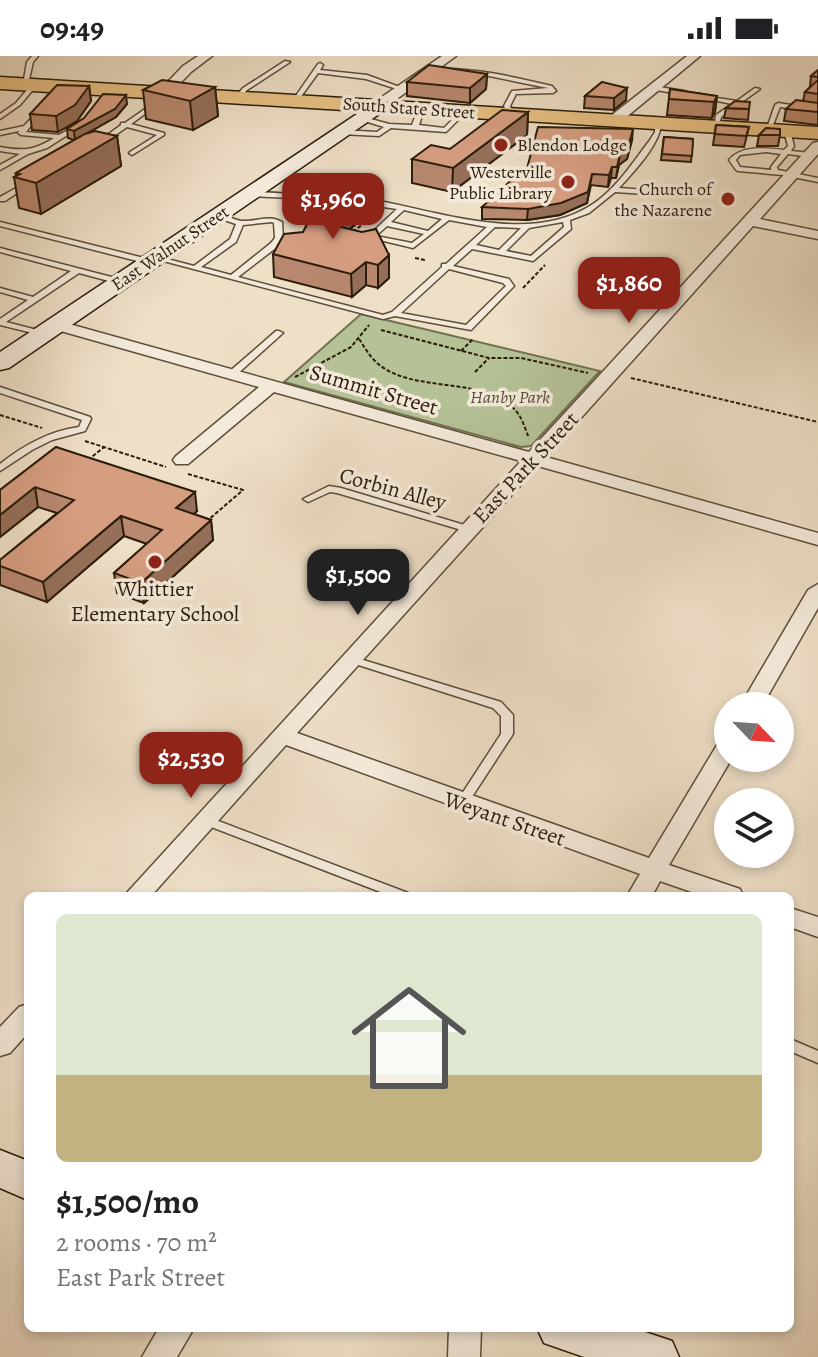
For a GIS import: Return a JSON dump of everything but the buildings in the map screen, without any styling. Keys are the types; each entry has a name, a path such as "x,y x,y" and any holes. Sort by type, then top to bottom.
{"main road":[{"name":"South State Street","path":"0,83 30,84 60,90 295,101 418,118 463,112 496,118 716,127 781,138 818,133"},
{"name":"East Walnut Street","path":"0,363 369,112"},
{"path":"0,1168 24,1179"},
{"path":"573,1332 656,1357"}],"street":[{"path":"164,93 187,69 206,56"},
{"path":"369,112 438,69 450,56"},
{"path":"613,121 694,56"},
{"name":"East Park Street","path":"140,892 468,529 531,453 750,221 787,174 814,150"},
{"path":"750,221 818,235"},
{"name":"Summit Street","path":"49,330 281,384 531,453 818,539"},
{"path":"182,460 281,384"},
{"path":"759,692 818,590"},
{"name":"Weyant Street","path":"281,735 462,803 720,892"},
{"path":"641,892 714,769"},
{"path":"794,918 818,927"},
{"path":"0,1045 24,1019"},
{"path":"158,1357 175,1332"},
{"path":"464,1357 465,1332"}],"lane":[{"path":"0,117 18,104 30,84 30,62 35,56"},
{"path":"238,97 245,89 287,62"},
{"path":"295,101 318,68 367,77 402,89"},
{"path":"438,69 513,79 550,87 553,91 514,92 508,86 451,75 438,69"},
{"path":"653,88 680,93 676,98 690,98"},
{"path":"716,127 718,116 757,89"},
{"path":"496,118 514,92"},
{"path":"95,145 153,106 164,93"},
{"path":"727,108 702,100 738,103"},
{"path":"49,102 21,133 60,137"},
{"path":"787,174 774,167 781,138 778,105 818,111"},
{"path":"369,112 389,126"},
{"path":"341,132 379,134 389,126 418,118"},
{"path":"249,194 364,201 492,226 527,226 566,220 588,210 614,190 653,141 658,132 658,123"},
{"path":"0,168 25,154 39,151 81,124"},
{"path":"123,124 162,134 132,153"},
{"path":"0,133 27,127"},
{"path":"814,150 781,138 738,153 732,160 738,169 818,180"},
{"path":"0,149 25,154"},
{"path":"2,199 42,176"},
{"path":"614,190 689,195"},
{"path":"402,208 371,237 413,246 448,218"},
{"path":"470,222 481,211"},
{"path":"218,215 240,223 277,220 279,238 233,277"},
{"path":"470,246 533,259 568,227 566,220"},
{"path":"196,268 233,240 240,223"},
{"path":"386,223 429,233"},
{"path":"0,224 233,277 374,315 395,314 468,328 510,286 506,281 445,266"},
{"path":"395,314 492,226"},
{"path":"500,253 527,226"},
{"path":"0,250 120,282"},
{"path":"0,323 77,271"},
{"path":"0,290 36,300"},
{"path":"0,323 49,330"},
{"path":"232,374 279,333"},
{"path":"0,390 87,419 82,429 64,431 48,438 0,468"},
{"name":"Corbin Alley","path":"308,499 329,489 468,529"},
{"path":"350,659 497,705 507,715 507,734 462,803"},
{"path":"205,820 394,892"},
{"path":"794,1047 818,1057"}],"path":[{"path":"516,295 549,262"},
{"path":"281,384 359,339 369,325"},
{"path":"359,339 368,356 394,374 416,381 467,387 503,400 526,423 531,453"},
{"path":"461,351 472,340"},
{"path":"475,372 489,358"},
{"path":"0,415 44,429"},
{"path":"82,441 243,490 203,524"},
{"path":"84,463 104,447"}],"green space":[{"name":"Hanby Park","path":"361,314 600,371 531,446 521,447 284,382"}],"place":[{"name":"Blendon Lodge","path":"501,145"},
{"name":"Westerville Public Library","path":"568,182"},
{"name":"Church of the Nazarene","path":"728,199"},
{"name":"Whittier Elementary School","path":"155,562"}]}
